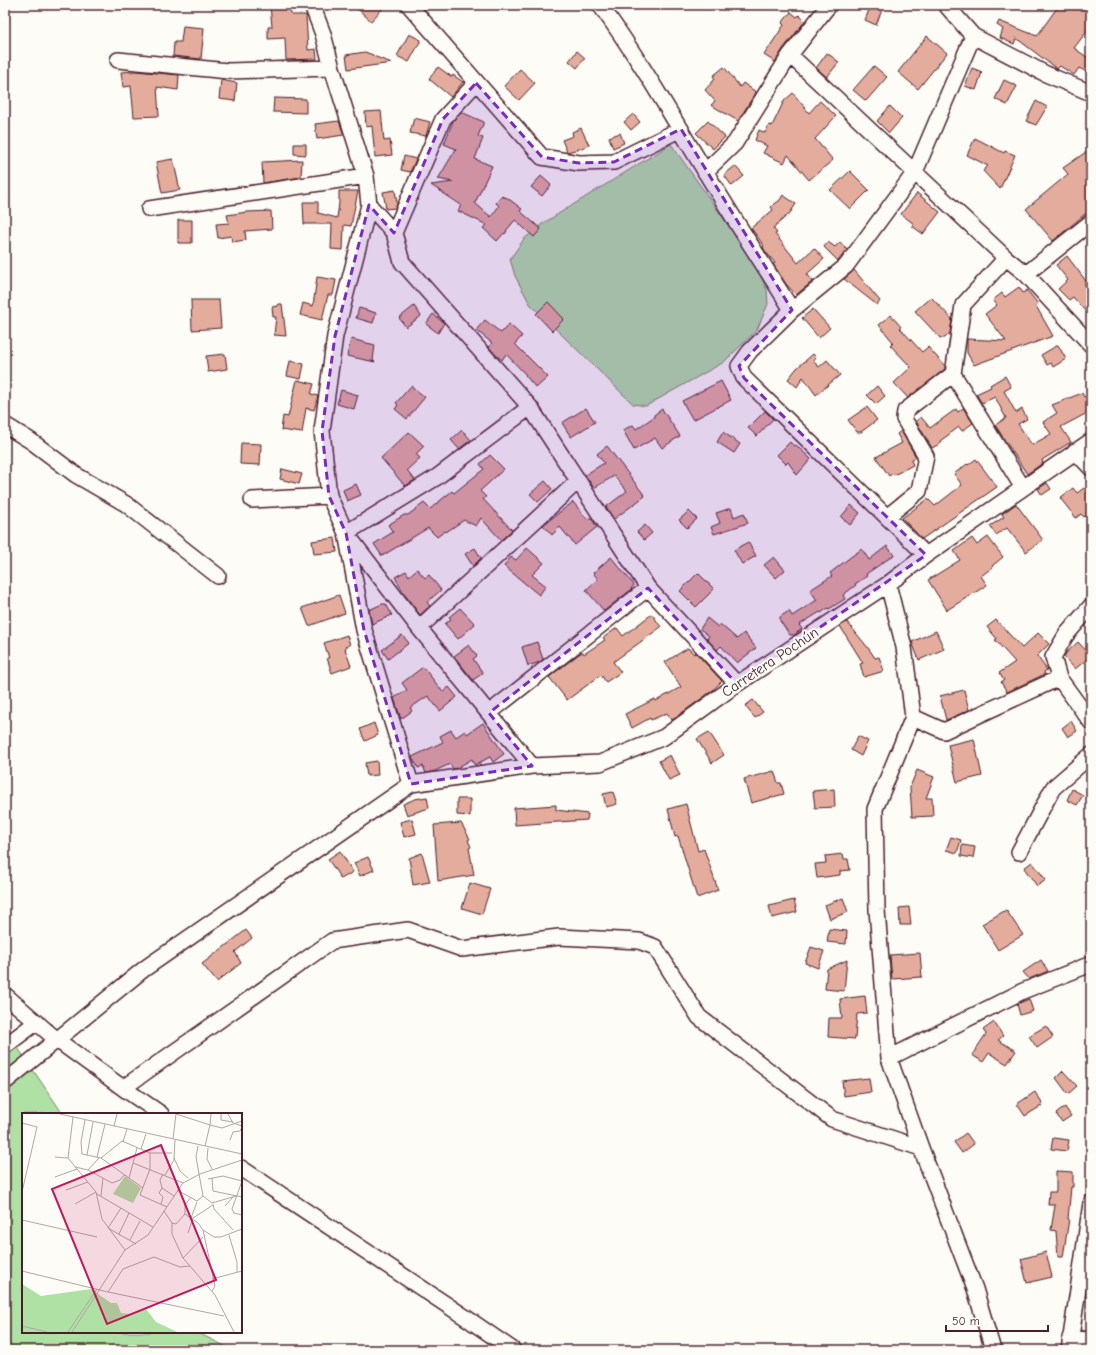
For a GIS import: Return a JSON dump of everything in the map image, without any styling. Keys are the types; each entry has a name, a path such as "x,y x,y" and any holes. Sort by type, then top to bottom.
{"street":[{"path":"312,5 323,34 332,68 366,176 369,205 335,336 322,431 329,496 346,533 419,628 532,766"},
{"path":"409,5 542,157 579,163 614,162 681,129"},
{"path":"600,5 623,36 681,129 705,172 792,310"},
{"path":"705,172 735,143 790,55 829,5"},
{"path":"946,5 973,36 1046,74 1091,94"},
{"path":"926,555 888,516 744,378 739,366 750,351 792,310 846,266 915,172 973,36"},
{"path":"790,55 1006,258 1026,274 1091,345"},
{"path":"118,60 228,71 332,68"},
{"path":"394,234 443,119 476,83"},
{"path":"149,210 366,176"},
{"path":"369,205 394,234 402,262 530,407 648,588 737,684"},
{"path":"1026,274 1091,222"},
{"path":"1006,258 963,305 953,374 1023,488"},
{"path":"888,516 919,491 926,456 904,419 906,411 953,374"},
{"path":"346,533 437,477 530,407"},
{"path":"5,425 31,441 76,475 126,504 218,576"},
{"name":"Carretera Pochún","path":"411,784 532,766 600,763 664,737 737,684 888,584 926,555 1091,441"},
{"path":"1075,451 1091,468"},
{"path":"419,628 578,481"},
{"path":"252,500 329,496"},
{"path":"5,1082 144,969 411,784 364,630 346,533"},
{"path":"888,584 904,647 912,718 875,809 877,910 889,1058 921,1148 975,1288 993,1350"},
{"path":"489,713 648,588"},
{"path":"1091,606 1066,635 1053,657 1060,678 1091,722"},
{"path":"912,718 944,730 1060,678"},
{"path":"1019,852 1053,788 1091,756"},
{"path":"123,1088 332,942 408,930 462,949 559,937 639,941 655,947 699,1017 832,1119 921,1148"},
{"path":"889,1058 1023,991 1091,964"},
{"path":"5,995 57,1040 160,1113"},
{"path":"5,1046 37,1022"},
{"path":"242,1169 513,1350"},
{"path":"1091,1203 1070,1344 1091,1340"}],"highlighted area":[{"path":"476,83 542,157 579,163 614,162 681,129 792,310 739,366 744,378 926,555 737,684 648,588 489,713 532,766 411,784 364,630 346,533 329,496 322,431 335,336 369,205 394,233 443,119"}],"green space":[{"path":"671,144 755,263 767,290 768,304 757,330 724,362 646,406 633,404 530,304 515,276 510,259 524,239 542,224"},
{"path":"5,1029 62,1113 22,1113 22,1333 198,1333 233,1350 5,1350"}],"building":[{"path":"270,5 290,5 291,15 306,15 308,50 316,49 317,59 286,60 285,38 268,39 268,27 272,27"},
{"path":"353,5 386,5 371,21"},
{"path":"871,5 884,5 876,25 865,20"},
{"path":"1059,5 1091,5 1091,26 1074,48 1091,60 1091,74 1079,68 1074,75 1060,66 1057,69 1016,38 1014,44 1000,38 1003,29 997,25 999,21 1037,36"},
{"path":"791,12 797,17 799,15 805,21 783,49 775,62 764,55 784,25 782,23"},
{"path":"183,26 204,28 201,59 173,56 174,42 181,42"},
{"path":"409,34 421,40 409,62 397,56"},
{"path":"927,36 947,53 918,89 898,72"},
{"path":"577,51 585,58 577,68 569,61"},
{"path":"365,52 392,63 348,69 346,55"},
{"path":"827,53 839,62 827,77 816,68"},
{"path":"874,66 887,77 866,101 853,90"},
{"path":"438,67 452,77 453,75 463,82 451,97 429,79"},
{"path":"724,67 740,87 743,83 756,92 738,121 711,105 715,101 705,90 715,79 713,76"},
{"path":"972,68 982,72 976,90 965,86"},
{"path":"520,69 535,83 519,100 504,86"},
{"path":"135,71 179,75 178,90 157,87 159,116 134,117 131,86 123,87 121,72"},
{"path":"221,80 237,83 235,101 219,99"},
{"path":"1004,80 1017,86 1007,105 995,99"},
{"path":"793,93 809,113 820,101 836,116 815,139 833,160 809,180 788,155 784,163 763,153 767,146 755,140 759,130 765,133 769,125 772,126 784,101"},
{"path":"274,98 306,99 306,113 273,112"},
{"path":"1036,101 1047,107 1036,125 1026,121"},
{"path":"890,106 902,118 889,133 877,121"},
{"path":"381,111 384,141 390,140 392,155 375,157 372,126 366,127 365,112"},
{"path":"461,112 484,122 478,136 483,138 475,159 492,166 475,203 491,217 499,206 496,203 502,196 505,198 506,197 522,209 520,211 541,229 534,237 515,220 505,234 504,233 497,241 483,228 487,225 458,211 461,205 431,185 453,182 438,179 456,149 444,144 453,121"},
{"path":"633,114 640,122 631,130 624,122"},
{"path":"414,118 430,122 426,136 410,133"},
{"path":"339,121 344,135 317,139 315,124"},
{"path":"708,121 725,137 713,149 696,133"},
{"path":"581,128 589,145 567,152 562,140 573,136 572,132"},
{"path":"620,133 624,143 613,148 609,137"},
{"path":"975,138 1004,153 1005,151 1015,155 1000,189 983,171 988,166 967,155"},
{"path":"294,144 306,144 306,155 294,154"},
{"path":"1086,152 1091,159 1091,209 1053,241 1026,209 1068,174 1063,168"},
{"path":"404,156 416,159 410,172 401,170"},
{"path":"173,159 180,190 162,193 156,162"},
{"path":"302,160 301,177 263,183 262,162"},
{"path":"735,166 744,176 732,186 724,175"},
{"path":"850,171 869,190 850,209 830,190"},
{"path":"541,176 551,185 542,196 531,187"},
{"path":"395,190 397,204 395,208 386,209 383,192"},
{"path":"339,191 358,191 351,226 344,225 343,250 331,249 332,224 304,224 303,202 318,202 318,213 337,218"},
{"path":"917,193 940,212 923,234 912,226 914,224 901,214"},
{"path":"783,195 796,204 790,213 773,228 777,233 775,234 798,263 814,248 824,259 807,274 813,281 796,295 786,284 773,264 775,263 765,251 764,246 751,228 773,210 771,207 780,200"},
{"path":"271,211 272,229 245,231 246,240 232,242 231,236 218,238 216,224 229,223 227,215"},
{"path":"178,220 192,220 192,243 178,243"},
{"path":"828,242 835,247 840,242 847,250 838,261 824,247"},
{"path":"1067,256 1086,281 1084,283 1086,285 1084,286 1091,295 1091,318 1073,297 1069,300 1058,289 1068,280 1056,265"},
{"path":"854,270 880,301 877,305 844,279"},
{"path":"317,277 336,280 333,295 328,295 322,320 300,315 303,303 313,306"},
{"path":"1019,287 1023,293 1027,290 1038,304 1036,306 1053,336 974,365 967,353 967,339 1006,341 985,314 997,305 993,300 1002,293 1005,297"},
{"path":"931,297 952,319 950,333 945,338 940,338 915,311"},
{"path":"191,300 219,300 221,328 192,330"},
{"path":"548,302 564,319 552,331 536,314"},
{"path":"278,304 282,304 286,336 274,335 276,317 273,317 272,307 278,306"},
{"path":"414,306 421,316 406,327 399,318"},
{"path":"359,308 376,313 373,323 356,318"},
{"path":"813,309 830,328 819,338 802,318"},
{"path":"433,314 444,323 438,333 426,324"},
{"path":"891,315 901,327 900,328 922,352 928,347 945,366 945,369 908,398 894,383 911,367 890,345 893,342 879,325"},
{"path":"485,320 501,333 509,324 522,336 515,344 548,377 536,388 506,354 502,360 495,354 489,347 492,343 476,330"},
{"path":"351,339 375,345 373,360 375,362 347,356"},
{"path":"1058,345 1066,359 1053,367 1051,363 1047,365 1041,355"},
{"path":"225,354 227,369 208,372 206,356"},
{"path":"813,354 816,357 813,361 819,367 827,360 840,375 816,395 803,377 797,387 788,379 797,368"},
{"path":"290,361 304,364 301,379 287,376"},
{"path":"1005,376 1011,387 1004,391 1016,413 1022,409 1027,419 1018,424 1032,445 1051,434 1043,422 1057,413 1052,405 1082,393 1084,397 1091,394 1091,411 1061,427 1071,442 1042,460 1043,463 1027,474 995,425 1006,418 995,397 982,403 976,394 991,387 990,385"},
{"path":"297,380 314,384 311,394 318,396 314,410 306,408 302,433 281,430 283,416 288,417"},
{"path":"721,381 731,400 693,420 682,401"},
{"path":"411,386 425,397 407,419 395,409 398,405 396,403"},
{"path":"877,386 885,396 876,404 867,395"},
{"path":"341,390 358,395 354,409 337,404"},
{"path":"867,407 877,420 861,432 857,432 848,420"},
{"path":"586,408 595,422 571,437 562,423"},
{"path":"963,408 973,423 962,431 959,427 940,441 941,443 932,448 916,421 921,417 930,428 956,409 958,412"},
{"path":"662,409 680,436 662,448 655,438 634,450 623,430 633,425 636,429 654,417 654,415"},
{"path":"765,411 773,419 757,436 748,428"},
{"path":"462,430 471,440 459,449 451,440"},
{"path":"901,431 916,457 911,460 913,465 889,476 876,457 902,443 897,434"},
{"path":"409,432 424,446 416,454 420,458 407,470 415,480 405,486 381,458"},
{"path":"723,432 740,444 734,453 717,442"},
{"path":"790,442 794,446 796,445 811,459 797,475 788,462 786,464 777,455"},
{"path":"241,443 261,444 260,465 240,464"},
{"path":"607,446 645,496 614,519 606,507 627,491 614,476 594,488 585,475 604,463 597,454"},
{"path":"490,455 504,469 480,491 486,497 483,499 512,530 501,540 481,518 476,526 464,520 437,537 428,528 382,556 374,544 393,532 388,525 404,515 408,515 424,503 430,509 452,491 454,493 484,469 480,464"},
{"path":"976,459 997,487 922,539 902,518 928,499 935,506 962,485 954,474"},
{"path":"282,469 302,474 299,484 280,479"},
{"path":"545,481 552,489 538,502 530,494"},
{"path":"1047,483 1051,489 1042,495 1038,489"},
{"path":"356,484 361,495 347,501 343,490"},
{"path":"1073,488 1077,493 1084,488 1091,497 1091,512 1084,517 1081,514 1076,518 1060,498"},
{"path":"573,502 587,519 591,518 597,527 575,545 560,527 552,535 543,525"},
{"path":"1016,504 1043,540 1026,552 1007,528 996,535 990,526 1004,517 1002,514"},
{"path":"851,505 860,513 850,525 841,517"},
{"path":"731,508 734,517 744,513 748,523 714,534 711,527 720,523 716,513"},
{"path":"689,511 697,519 687,528 679,520"},
{"path":"645,525 652,533 644,540 637,532"},
{"path":"988,537 1003,557 981,576 987,585 947,610 928,580 960,560 954,551 972,538 977,545"},
{"path":"335,538 337,552 314,554 312,541"},
{"path":"748,542 756,556 742,564 734,550"},
{"path":"887,546 894,555 866,574 867,576 843,595 845,599 799,625 802,629 794,635 790,635 780,621 780,617 789,611 792,616 817,600 810,590 832,576 830,573 862,549 869,560"},
{"path":"475,548 481,558 473,566 465,554"},
{"path":"527,548 544,563 532,575 546,586 539,595 504,566 511,557 516,560"},
{"path":"611,557 634,585 632,589 604,611 586,590 598,579 593,573"},
{"path":"774,557 785,570 776,578 764,565"},
{"path":"417,569 425,578 429,575 441,590 427,602 430,606 420,615 405,595 395,577 406,571 409,576"},
{"path":"698,573 714,589 696,607 680,591"},
{"path":"339,595 345,613 309,626 302,608"},
{"path":"382,604 386,604 392,615 372,624 369,610"},
{"path":"460,608 475,624 458,639 445,624 451,619 449,617"},
{"path":"652,614 661,627 613,662 621,672 606,682 601,675 567,700 549,677 579,654 583,652 584,654 605,640 603,638 617,628 623,636"},
{"path":"707,618 718,627 720,624 737,639 744,633 756,648 737,663 721,646 717,650 707,639 709,636 700,629"},
{"path":"996,620 1022,648 1038,633 1049,644 1037,656 1047,670 1044,672 1045,674 1007,692 1001,682 1004,680 999,673 1015,662 995,640 997,639 987,627"},
{"path":"847,622 875,658 879,657 884,671 864,677 860,664 863,663 840,626"},
{"path":"936,631 944,649 919,660 912,642"},
{"path":"347,635 350,645 345,647 345,649 351,666 332,673 324,643"},
{"path":"402,635 409,643 388,659 382,650"},
{"path":"537,642 543,659 540,662 528,666 522,647"},
{"path":"1078,642 1091,656 1075,669 1064,657 1066,653"},
{"path":"469,645 477,656 473,659 483,673 473,680 454,656"},
{"path":"688,648 694,654 695,652 722,681 712,691 672,720 667,713 651,720 650,718 632,728 625,714 655,699 656,701 681,687 665,662"},
{"path":"423,667 443,692 449,687 457,697 440,711 428,696 410,708 412,711 401,719 394,698 407,690 402,683"},
{"path":"964,690 969,710 946,720 940,696"},
{"path":"753,700 763,712 755,718 745,706"},
{"path":"1071,721 1077,731 1068,737 1062,728"},
{"path":"374,723 378,735 365,741 360,729"},
{"path":"483,723 504,754 493,762 490,757 475,765 472,759 457,768 453,769 450,764 435,771 426,773 423,766 418,768 412,757 443,742 440,736 451,730 456,737 465,731 467,734"},
{"path":"709,732 724,755 712,763 697,739"},
{"path":"858,736 868,741 861,756 851,750"},
{"path":"974,739 982,776 957,782 948,745"},
{"path":"670,755 680,775 669,780 659,761"},
{"path":"377,761 378,775 367,776 365,763"},
{"path":"917,770 934,777 926,798 932,798 933,816 912,817 910,787"},
{"path":"774,771 778,783 781,783 784,794 751,803 744,779"},
{"path":"834,789 835,807 815,808 813,791"},
{"path":"1072,789 1083,795 1077,805 1067,800"},
{"path":"613,792 617,804 606,807 603,794"},
{"path":"427,797 429,808 407,815 403,804 415,799"},
{"path":"457,799 470,799 470,816 457,815"},
{"path":"686,804 698,851 704,849 718,890 697,898 678,836 675,837 668,809"},
{"path":"556,805 556,810 588,814 587,820 515,825 514,808"},
{"path":"412,819 416,834 404,837 400,822"},
{"path":"461,823 470,839 468,840 471,847 469,848 474,875 438,881 434,825"},
{"path":"951,837 961,840 957,853 946,850"},
{"path":"962,845 975,847 973,858 961,856"},
{"path":"340,851 353,872 341,879 328,859"},
{"path":"422,853 430,882 413,885 409,858"},
{"path":"843,854 844,859 848,859 850,870 840,871 840,875 817,878 815,864 826,863 825,856"},
{"path":"368,857 374,870 360,876 354,863"},
{"path":"1032,862 1046,880 1037,886 1024,868"},
{"path":"470,883 490,889 482,914 462,908"},
{"path":"843,898 848,912 830,919 825,905"},
{"path":"794,900 797,912 772,918 769,906"},
{"path":"909,907 911,925 900,925 899,908"},
{"path":"1006,910 1023,935 998,950 982,924"},
{"path":"829,929 847,931 846,944 827,942"},
{"path":"246,930 252,938 235,952 241,963 217,982 202,964"},
{"path":"811,947 824,951 818,968 805,963"},
{"path":"920,953 922,977 892,979 890,955"},
{"path":"847,960 844,991 825,989 827,969"},
{"path":"1041,960 1048,971 1029,979 1023,972"},
{"path":"865,996 867,1013 857,1014 855,1039 828,1037 829,1018 842,1018 840,999"},
{"path":"1029,999 1033,1011 1020,1015 1017,1004"},
{"path":"994,1022 1003,1036 998,1040 1016,1051 1007,1064 989,1053 983,1062 972,1055 986,1034 983,1030"},
{"path":"1046,1026 1053,1037 1037,1048 1029,1036"},
{"path":"1063,1071 1077,1086 1068,1094 1056,1078"},
{"path":"869,1078 871,1092 844,1096 842,1081"},
{"path":"1035,1092 1043,1105 1025,1116 1017,1104"},
{"path":"1065,1107 1071,1116 1062,1122 1056,1114"},
{"path":"966,1133 974,1144 962,1153 954,1142"},
{"path":"1053,1138 1069,1140 1067,1151 1051,1149"},
{"path":"1056,1171 1073,1172 1073,1187 1071,1187 1069,1219 1063,1257 1058,1257 1056,1231 1051,1230 1055,1205 1048,1205 1049,1192 1056,1192"},
{"path":"1046,1252 1052,1277 1027,1283 1021,1259"}]}
